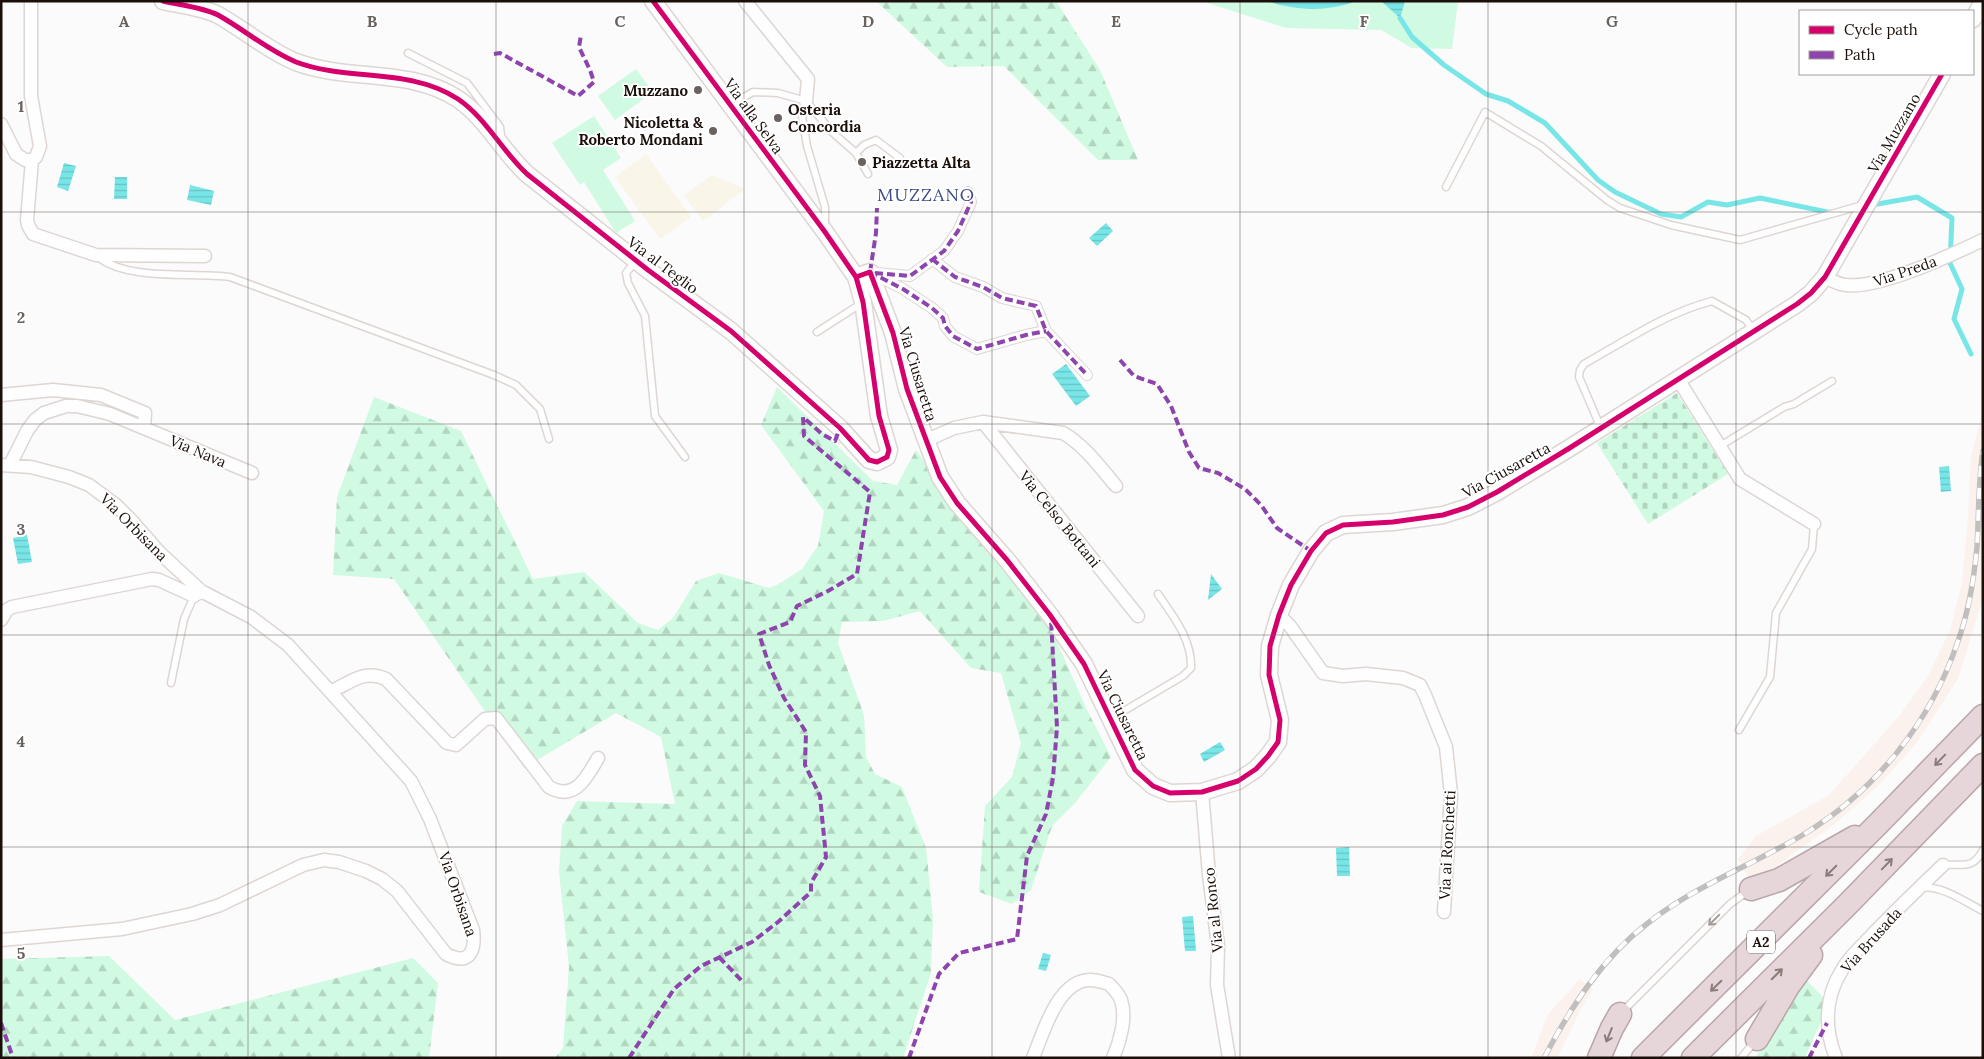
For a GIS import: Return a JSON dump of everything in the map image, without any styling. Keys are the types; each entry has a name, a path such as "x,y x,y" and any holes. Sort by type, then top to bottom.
{"highway":[{"name":"A2","path":"1643,1058 1878,824 1983,716"},
{"name":"A2","path":"1693,1058 1848,904 1983,765"},
{"name":"A2","path":"1751,889 1779,880 1878,824"},
{"name":"A2","path":"1757,1039 1789,985 1848,904"},
{"path":"1599,1058 1620,1014"}],"street":[{"path":"1,124 16,154 25,160 32,160 36,157 40,146 31,96 31,1"},
{"name":"Via al Teglio","path":"163,1 217,14 268,49 298,62 340,72 405,79 448,93 472,110 503,148 528,174 636,261 731,331 840,428 863,454 873,462 877,462 888,457 888,450 879,416 863,302 863,275 830,239"},
{"name":"Via alla Selva","path":"653,1 830,239"},
{"path":"745,1 808,79 806,101"},
{"path":"1974,17 1983,2"},
{"name":"Via Muzzano","path":"1825,276 1941,75"},
{"path":"32,160 27,220 30,230 38,236 96,255 206,256"},
{"path":"863,275 910,276 944,251 958,231 971,202 968,192"},
{"name":"Via Preda","path":"1825,276 1844,285 1861,285 1889,279 1956,253 1983,240"},
{"path":"932,259 955,277 983,287 1002,298 1036,306 1046,331 1087,375"},
{"path":"863,275 903,288 943,318 945,326 953,336 977,350 1046,331"},
{"name":"Via Ciusaretta","path":"863,275 893,333 907,389 940,476 953,496 1050,615 1084,664 1135,770 1153,786 1170,793 1202,792 1238,781 1256,769 1278,742 1280,720 1269,675 1270,646 1279,615 1291,585 1311,551 1326,533 1343,525 1393,522 1443,515 1468,507 1513,483 1772,320 1812,293 1825,276"},
{"path":"1678,379 1740,480 1814,524"},
{"path":"1,395 53,390 101,394 145,414 144,428"},
{"name":"Via Nava","path":"6,465 35,420 44,413 54,409 77,406 110,414 252,474"},
{"path":"926,441 954,428 982,422 1063,433 1073,438 1116,486"},
{"name":"Via Celso Bottani","path":"982,422 1138,616"},
{"name":"Via Orbisana","path":"6,465 30,466 56,473 78,480 95,489 116,505 131,520 160,554 198,593"},
{"name":"Via Orbisana","path":"1,620 7,610 12,607 152,579 198,593 251,616 277,635 332,691 410,781 430,819 473,930 474,949 470,955 462,959 454,959 446,954 397,892 382,879 366,871 339,862 324,860 303,865 220,905 192,914 122,930 1,940"},
{"name":"Via ai Ronchetti","path":"1279,615 1290,626 1323,673 1344,676 1385,675 1404,678 1420,685 1446,747 1451,794 1444,912"},
{"path":"332,691 366,674 376,674 386,679 447,743 456,745 484,719 496,718 549,787 558,792 572,791 587,778 598,758"},
{"name":"Via al Ronco","path":"1202,792 1209,875 1218,946 1217,985 1229,1058"},
{"name":"Via Brusada","path":"1836,1058 1830,1043 1827,1023 1829,1003 1842,968 1882,925 1943,865"},
{"path":"1033,1058 1056,1004 1071,985 1089,980 1109,984 1121,999 1123,1024 1120,1041 1112,1058"}],"lane":[{"path":"408,53 467,83 500,127 503,148"},
{"path":"731,105 754,92 778,93 806,101 832,132 856,153 868,174"},
{"path":"806,101 802,110 807,146 825,207 830,239"},
{"path":"1446,187 1485,112 1541,146 1607,200 1620,208 1671,225 1740,240 1867,204"},
{"path":"856,153 864,145 876,140 900,158"},
{"path":"96,255 111,266 130,270 163,274 205,274 230,277 494,375 516,385 540,409 549,439"},
{"path":"636,261 626,273 628,283 645,316 655,416 685,457"},
{"path":"1601,428 1579,378 1580,370 1584,364 1663,319 1690,307 1712,301 1746,320 1754,331"},
{"path":"817,332 863,302"},
{"path":"1720,446 1784,407 1794,404 1832,381"},
{"path":"1740,730 1770,677 1776,613 1812,549 1814,524"},
{"path":"172,683 180,634 198,593"},
{"path":"1111,718 1183,676 1191,668 1191,657 1181,627 1158,594"},
{"path":"1943,865 1971,864 1978,859 1983,850"},
{"path":"1919,888 1930,886 1983,911"},
{"path":"1620,1014 1730,904 1751,889"},
{"path":"1741,1058 1757,1039"}],"shaded area":[{"path":"646,154 691,217 660,239 615,177"},
{"path":"712,175 745,189 703,221 684,195"},
{"path":"1983,410 1983,598 1958,679 1916,744 1878,786 1836,823 1771,870 1749,878 1738,859 1756,836 1829,795 1899,716 1928,676 1950,630 1962,583 1971,456"},
{"path":"1580,979 1593,989 1557,1058 1531,1058 1548,1014"}],"green space":[{"path":"876,1 1056,1 1100,70 1138,160 1098,160 1004,66 947,67"},
{"path":"1201,1 1458,1 1452,49 1412,48 1381,30 1286,28"},
{"path":"636,69 653,92 615,120 598,96"},
{"path":"594,116 621,158 603,170 635,221 616,233 584,182 580,185 552,143"},
{"path":"777,387 873,481 897,485 916,450 977,538 1049,624 1086,708 1111,757 1075,803 1052,826 1031,890 1012,904 979,892 985,806 1012,777 1021,743 1001,673 971,668 920,611 883,621 842,622 838,643 864,715 866,757 875,774 902,787 926,848 933,918 931,973 903,1058 555,1058 563,1048 569,967 559,872 562,826 577,801 675,804 661,737 616,713 524,768 394,579 333,575 337,497 374,397 461,431 533,579 584,572 638,623 658,630 673,618 696,581 719,573 769,588 779,584 802,569 818,546 824,511 761,425"},
{"path":"1677,393 1728,474 1648,524 1597,443"},
{"path":"109,956 175,1020 413,958 438,983 429,1058 1,1058 1,959"},
{"path":"1805,979 1829,1003 1805,1058 1755,1058"}],"water":[{"path":"1267,1 1356,1 1335,7 1312,9 1288,7"},
{"path":"1381,1 1405,1 1400,18"},
{"path":"64,163 76,166 68,191 57,187"},
{"path":"115,177 127,177 127,199 114,199"},
{"path":"190,185 214,191 211,205 187,200"},
{"path":"1106,223 1113,231 1097,246 1089,238"},
{"path":"1066,364 1090,396 1076,406 1052,374"},
{"path":"1949,466 1951,491 1941,492 1939,467"},
{"path":"27,535 32,562 18,564 13,538"},
{"path":"1211,574 1222,589 1208,600"},
{"path":"1220,742 1225,750 1204,762 1200,754"},
{"path":"1349,847 1350,876 1337,876 1336,848"},
{"path":"1193,916 1196,951 1185,951 1182,917"},
{"path":"1043,953 1051,955 1046,971 1038,969"}],"waterway":[{"path":"1400,18 1412,37 1444,65 1486,94 1508,101 1545,123 1598,180 1615,192 1661,214 1681,217 1708,202 1727,205 1760,198 1832,213"},
{"path":"1872,205 1917,197 1952,218 1950,263 1962,289 1954,319 1971,354"}],"railway":[{"path":"1544,1058 1565,1020 1589,984 1631,937 1685,898 1782,847 1828,818 1876,776 1916,727 1947,671 1968,607 1977,547 1979,487 1983,451"}],"marked path":[{"path":"494,54 500,53 578,96 594,82 579,47 581,35"},
{"path":"875,273 910,276 944,251 958,231 971,202 968,192"},
{"path":"870,272 876,233 877,208"},
{"path":"932,259 955,277 983,287 1002,298 1036,306 1046,331 1087,375"},
{"path":"870,272 903,289 932,308 943,318 945,326 953,336 977,349 1046,331"},
{"path":"1120,360 1134,376 1157,384 1171,406 1189,452 1199,468 1218,473 1245,489 1261,505 1277,528 1311,551"},
{"path":"629,1058 674,989 701,966 752,942 778,922 811,892 811,883 826,857 820,796 805,765 806,732 784,698 769,665 759,634 790,622 797,606 857,574 870,492 804,436 803,417 822,434 835,441 840,428"},
{"path":"909,1058 939,974 959,953 1017,939 1027,856 1046,814 1053,778 1057,727 1051,620"},
{"path":"719,957 744,983"},
{"path":"1,1023 13,1058"},
{"path":"1809,1058 1827,1023"}],"cycle path":[{"path":"163,1 212,12 275,52 296,62 337,72 419,83 439,89 458,99 486,125 527,174 648,270 731,331 840,428 869,460 877,462 887,457 889,450 879,416 863,302 856,277 825,232 653,1"},
{"path":"856,277 870,272 893,333 907,389 940,477 957,503 1007,560 1050,615 1084,664 1135,770 1153,786 1170,793 1202,792 1238,781 1256,769 1278,742 1280,720 1269,675 1270,646 1279,615 1291,585 1311,551 1326,533 1343,525 1393,522 1443,515 1468,507 1497,492 1568,449 1797,304 1811,293 1825,277 1941,75"}],"place":[{"name":"Muzzano","path":"698,90"},
{"name":"Osteria Concordia","path":"778,118"},
{"name":"Nicoletta & Roberto Mondani","path":"713,131"},
{"name":"Piazzetta Alta","path":"862,162"}],"district":[{"name":"MUZZANO","path":"926,194"}]}
